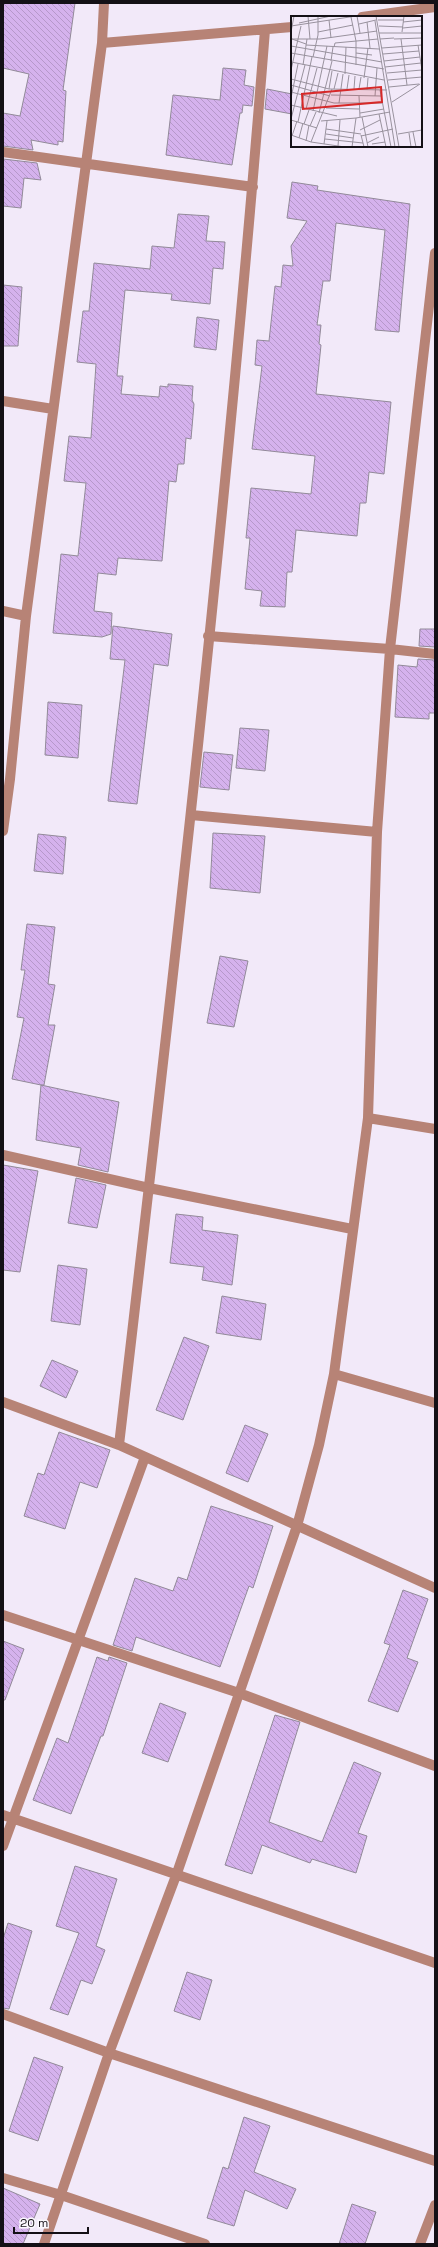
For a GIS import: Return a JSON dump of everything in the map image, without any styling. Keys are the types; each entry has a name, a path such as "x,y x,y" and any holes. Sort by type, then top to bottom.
{"street":[{"path":"3,831 7,778 26,616 102,43 104,3"},
{"path":"369,16 435,7"},
{"path":"102,43 291,27"},
{"path":"119,1445 192,815 208,636 253,187 265,30"},
{"path":"3,152 85,165 253,187"},
{"path":"44,2244 109,2053 177,1873 297,1526 319,1445 334,1374 345,1298 352,1229 368,1118 377,832 390,649 435,253"},
{"path":"3,401 53,409"},
{"path":"3,611 26,616"},
{"path":"208,636 390,649 435,654"},
{"path":"192,815 377,832"},
{"path":"368,1118 435,1129"},
{"path":"3,1155 149,1188 352,1229"},
{"path":"334,1374 435,1403"},
{"path":"3,1402 119,1445 435,1588"},
{"path":"3,1846 145,1457"},
{"path":"3,1615 239,1693 435,1766"},
{"path":"3,1815 177,1873 435,1963"},
{"path":"3,2014 109,2053 435,2161"},
{"path":"3,2178 61,2195 205,2244"},
{"path":"420,2244 435,2205"}],"building":[{"path":"3,3 75,3 63,90 66,91 63,142 58,141 58,145 31,140 33,150 3,146 3,113 20,116 29,74 3,68"},
{"path":"223,68 246,70 244,85 254,87 252,106 243,105 242,113 240,113 232,165 166,155 173,95 220,100"},
{"path":"267,89 291,94 291,114 265,109"},
{"path":"3,159 37,163 41,180 24,178 21,208 3,206"},
{"path":"292,182 318,186 317,190 410,204 399,332 375,330 385,230 336,223 330,281 323,281 317,325 321,325 319,344 321,345 316,394 391,402 384,474 369,472 366,503 360,503 357,536 296,530 292,572 287,572 285,607 260,606 262,591 245,589 250,538 246,538 251,488 311,494 315,456 252,449 262,366 255,365 257,340 269,341 275,286 281,287 283,265 293,266 291,246 307,221 287,218"},
{"path":"178,214 209,216 206,241 225,242 223,269 213,268 210,304 171,300 172,294 125,290 117,376 123,376 121,394 159,397 160,386 168,387 168,384 193,386 192,400 194,404 191,439 186,438 184,464 178,464 176,482 169,481 162,561 118,558 116,575 98,573 94,611 112,613 111,634 102,637 53,633 61,554 78,556 86,483 64,481 69,436 91,438 96,364 77,362 83,311 89,311 94,263 150,269 152,246 174,248"},
{"path":"3,285 22,287 18,346 3,346"},
{"path":"197,317 219,320 216,350 194,347"},
{"path":"113,626 172,634 168,666 154,664 137,804 108,801 125,660 110,659"},
{"path":"420,629 435,629 435,647 419,646"},
{"path":"418,659 435,660 435,713 429,713 429,719 395,717 398,665 417,667"},
{"path":"48,702 82,705 78,758 45,755"},
{"path":"240,728 269,730 265,771 236,768"},
{"path":"204,752 233,755 229,790 200,787"},
{"path":"213,833 265,836 260,893 210,888"},
{"path":"38,834 66,837 63,874 34,871"},
{"path":"27,924 55,927 48,984 55,985 48,1025 55,1025 44,1085 12,1079 24,1018 17,1017 25,970 21,970"},
{"path":"220,956 248,961 234,1027 207,1023"},
{"path":"41,1085 119,1102 108,1172 78,1165 81,1148 36,1140"},
{"path":"3,1165 38,1171 20,1272 3,1270"},
{"path":"76,1178 106,1185 97,1228 68,1223"},
{"path":"176,1214 203,1217 202,1230 238,1235 232,1285 202,1280 204,1267 170,1263"},
{"path":"58,1265 87,1269 80,1325 51,1321"},
{"path":"222,1296 266,1304 261,1340 216,1333"},
{"path":"184,1337 209,1346 183,1420 156,1410"},
{"path":"52,1360 78,1371 66,1398 40,1386"},
{"path":"245,1425 268,1434 248,1482 226,1473"},
{"path":"59,1432 110,1450 97,1488 80,1482 65,1529 24,1516 38,1473 44,1475"},
{"path":"211,1506 273,1526 253,1588 249,1586 220,1667 136,1637 132,1651 113,1645 135,1578 173,1591 178,1577 187,1580"},
{"path":"403,1590 428,1599 407,1658 418,1662 398,1712 368,1701 390,1645 384,1643"},
{"path":"3,1641 24,1649 5,1700 3,1700"},
{"path":"97,1657 108,1661 109,1657 127,1663 103,1736 101,1736 71,1814 33,1800 57,1738 68,1743"},
{"path":"160,1703 186,1713 168,1762 142,1753"},
{"path":"275,1715 300,1722 269,1822 322,1842 354,1762 381,1773 358,1833 367,1836 356,1873 312,1859 310,1863 262,1845 252,1874 225,1865"},
{"path":"75,1866 117,1879 96,1946 105,1950 92,1984 81,1980 68,2015 50,2009 79,1933 56,1926"},
{"path":"8,1923 32,1931 9,2009 3,2008 3,1939"},
{"path":"187,1972 212,1980 200,2020 174,2011"},
{"path":"34,2057 63,2067 38,2141 9,2131"},
{"path":"244,2117 270,2126 254,2172 296,2189 287,2209 245,2190 234,2226 207,2218 223,2167 228,2169"},
{"path":"3,2188 40,2204 23,2244 3,2244"},
{"path":"352,2204 376,2212 365,2244 339,2244"}]}
